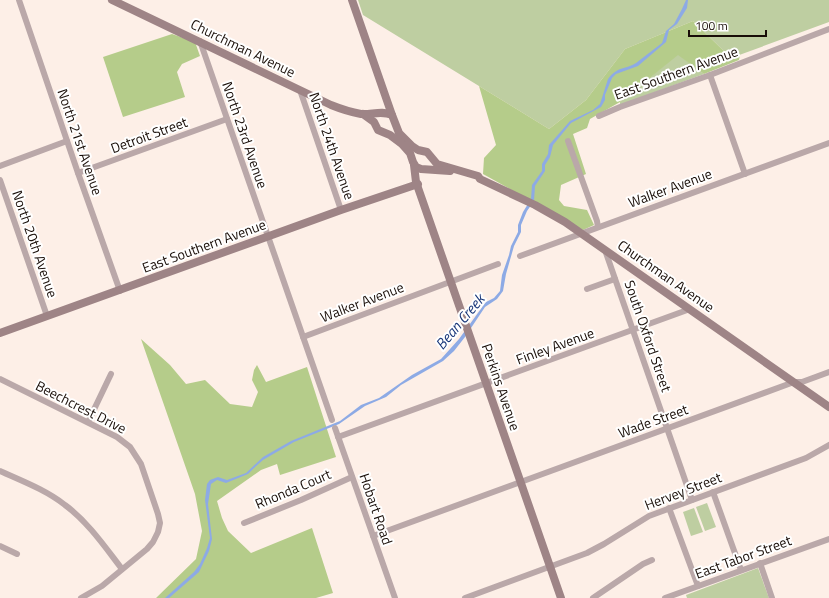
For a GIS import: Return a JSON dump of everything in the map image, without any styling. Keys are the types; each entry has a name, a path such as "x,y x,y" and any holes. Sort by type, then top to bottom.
{"street":[{"name":"North 21st Avenue","path":"19,0 120,290"},
{"name":"Churchman Avenue","path":"112,0 343,110 363,114 381,113 392,115 399,133 406,141 418,150 425,150 437,164 474,174 565,222 829,407"},
{"path":"352,0 392,115"},
{"name":"East Southern Avenue","path":"599,116 829,30"},
{"name":"North 23rd Avenue","path":"200,41 268,237"},
{"path":"710,75 745,174"},
{"name":"North 24th Avenue","path":"300,90 341,210"},
{"path":"376,125 376,118 381,113"},
{"name":"Churchman Avenue","path":"363,114 376,125 380,131 390,135 402,144 418,168 453,172 480,178"},
{"name":"Detroit Street","path":"78,173 227,119"},
{"path":"0,166 67,141"},
{"path":"568,141 597,221 598,228"},
{"name":"Walker Avenue","path":"520,256 829,143"},
{"path":"413,161 416,151 418,150"},
{"path":"418,184 425,169 431,164 431,157"},
{"name":"Perkins Avenue","path":"413,161 418,184 450,282 561,598"},
{"name":"North 20th Avenue","path":"0,180 47,316"},
{"name":"East Southern Avenue","path":"0,333 341,210 418,184"},
{"path":"268,237 332,420"},
{"name":"South Oxford Street","path":"605,249 692,500"},
{"name":"Walker Avenue","path":"303,337 498,264"},
{"path":"587,289 615,279"},
{"name":"Finley Avenue","path":"338,437 690,309"},
{"name":"Wade Street","path":"373,536 794,382 802,382 829,372"},
{"path":"88,422 111,374"},
{"name":"Beechcrest Drive","path":"0,379 119,438 130,447 136,455 143,468 159,516 159,527 158,534 151,545 122,569"},
{"name":"Hobart Road","path":"335,428 395,598"},
{"name":"Hervey Street","path":"465,598 592,551 644,519 669,508 806,458 823,450 829,445"},
{"path":"0,471 48,494 66,506 84,522 122,569 96,591 81,598"},
{"name":"Rhonda Court","path":"244,523 352,477"},
{"path":"712,492 741,570"},
{"path":"669,508 698,586"},
{"name":"East Tabor Street","path":"665,598 682,595 698,586 829,539"},
{"path":"0,546 17,554"},
{"path":"593,598 652,560"},
{"path":"760,563 772,598"}],"green space":[{"path":"358,0 829,0 829,22 731,58 693,21 625,49 586,100 549,129 363,15"},
{"path":"693,21 731,58 740,55 739,60 704,74 678,55 620,102 590,119 587,128 573,134 586,174 561,185 559,200 564,206 587,210 594,225 583,230 483,174 484,158 496,145 479,86 549,129 586,100 625,49"},
{"path":"172,34 195,42 200,56 182,64 177,72 185,97 123,117 103,57"},
{"path":"678,54 704,74 620,105 620,102"},
{"path":"141,339 170,365 186,384 205,380 230,404 252,407 258,392 252,380 254,370 257,365 266,382 307,367 336,457 280,475 277,464 261,470 217,501 228,531 251,553 312,528 333,593 316,598 156,598 196,559 202,531 195,494"},
{"path":"707,503 716,527 705,531 696,507"},
{"path":"694,508 703,532 691,536 683,512"},
{"path":"758,568 769,598 687,598 686,595"}],"water":[{"name":"Bean Creek","path":"686,0 688,0 687,8 677,24 669,30 666,42 638,66 616,74 612,78 605,95 605,100 601,107 571,123 553,145 550,157 545,165 545,171 535,186 534,201 527,211 521,225 521,232 514,246 503,291 497,299 485,307 454,351 443,361 401,385 386,397 365,406 339,424 294,442 263,460 248,474 226,483 217,480 211,484 208,504 212,539 209,551 199,572 169,598 165,598 194,572 200,564 207,548 210,538 205,500 207,484 210,480 218,477 227,480 246,473 263,457 291,441 340,421 361,405 379,398 412,375 441,359 459,339 486,302 494,298 500,291 502,275 511,246 518,232 518,225 523,212 531,199 532,185 542,171 542,164 548,154 549,145 570,121 593,110 600,104 608,79 615,72 636,63 662,43 666,31 674,24"}]}
